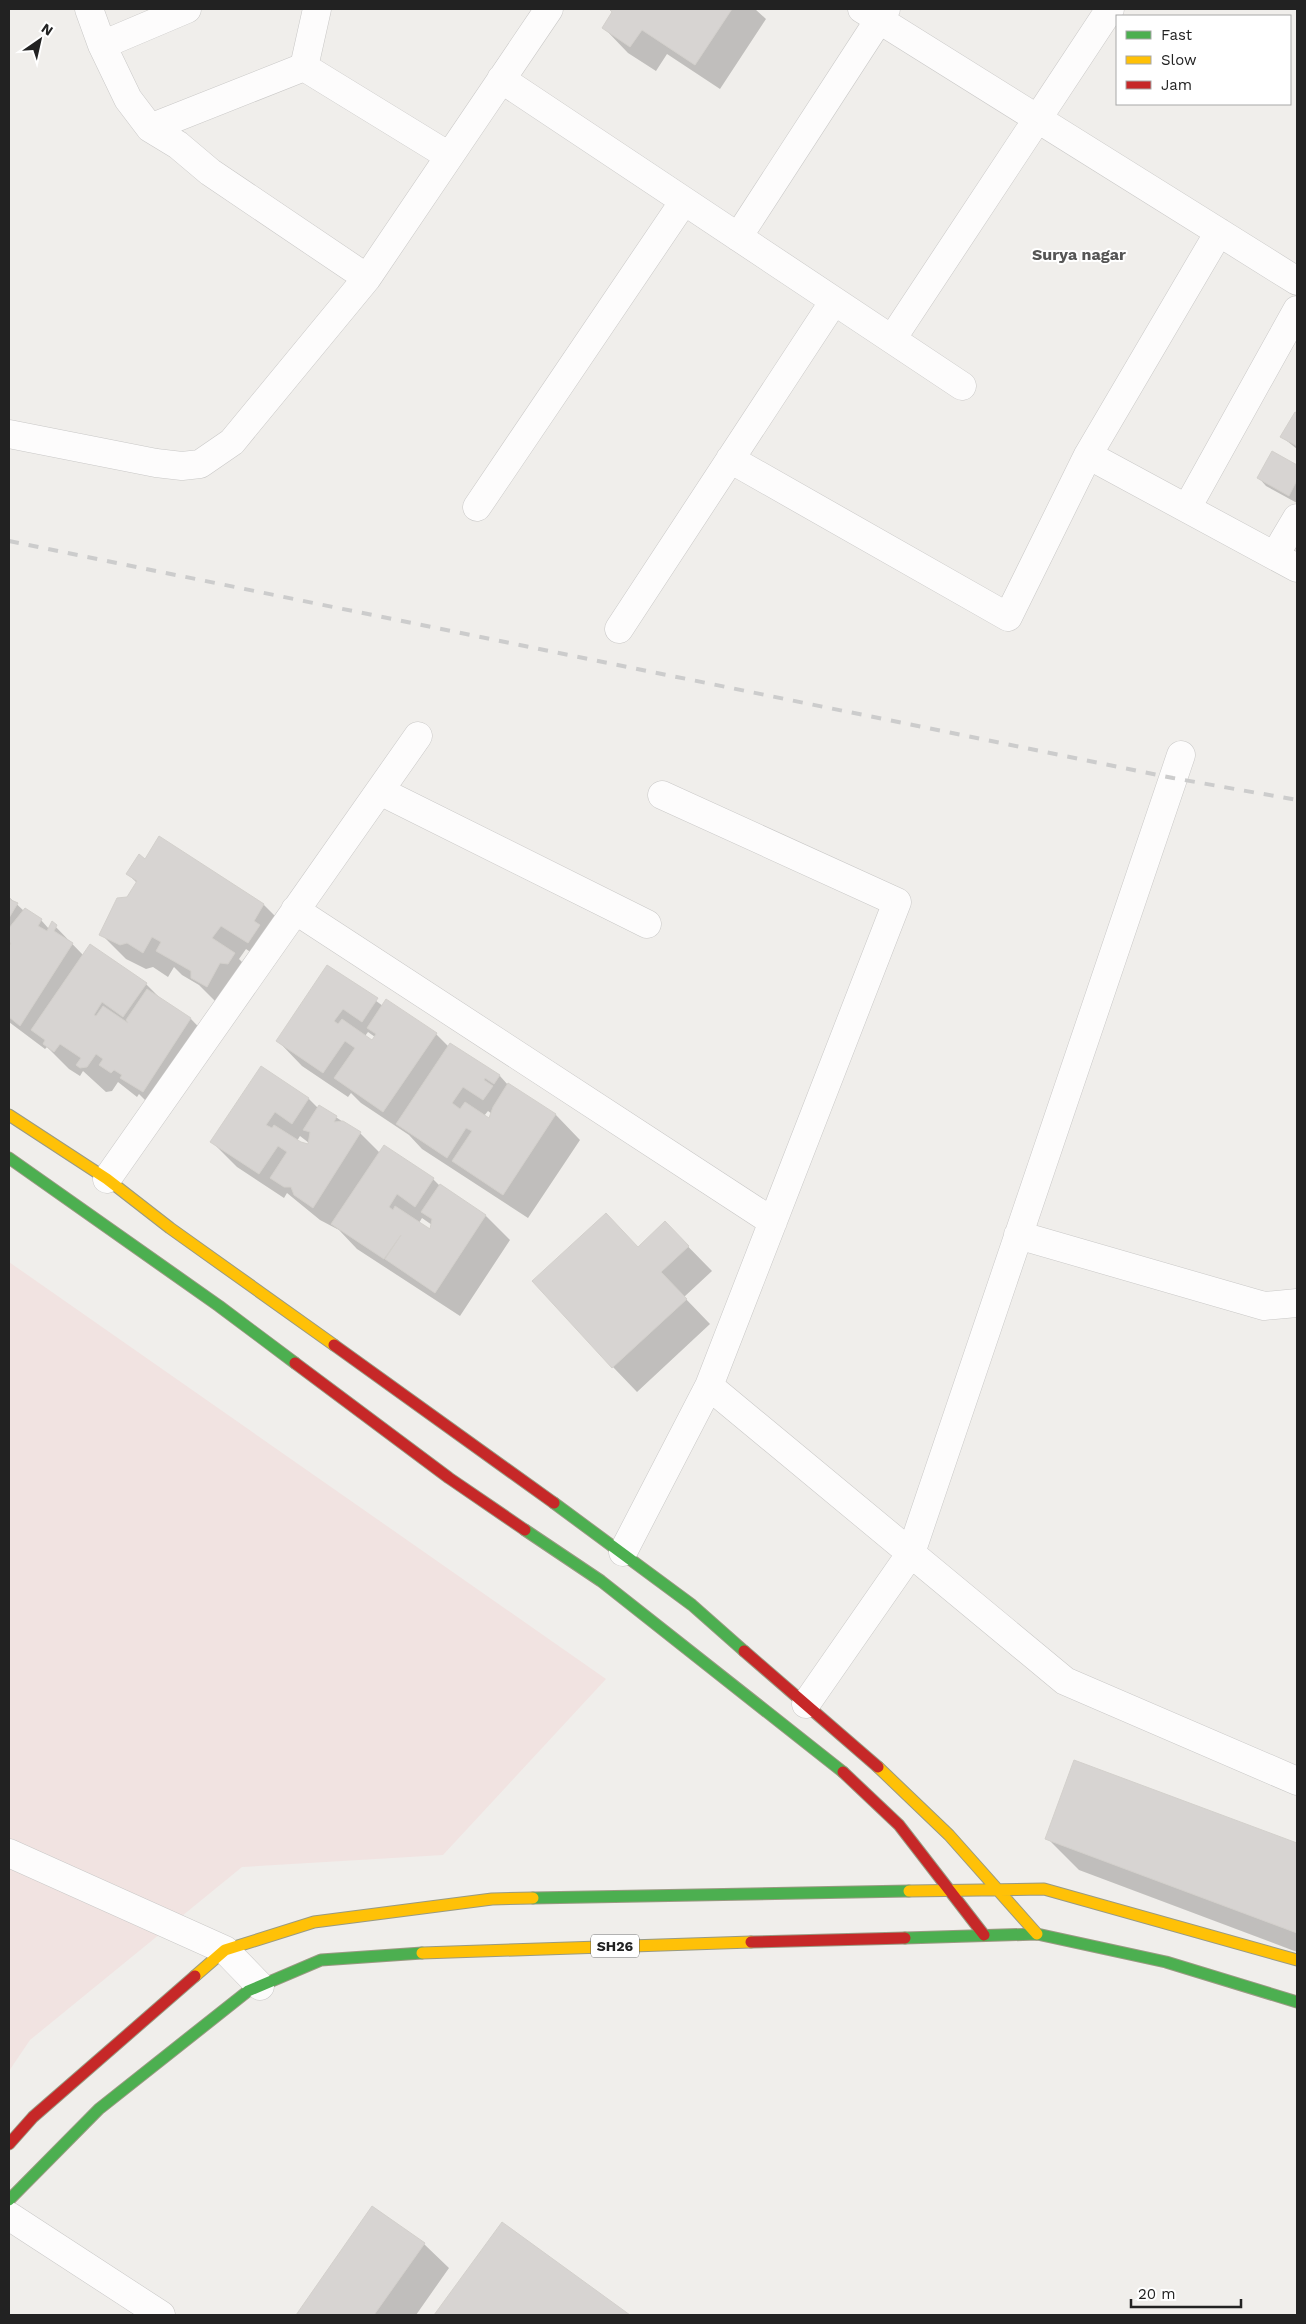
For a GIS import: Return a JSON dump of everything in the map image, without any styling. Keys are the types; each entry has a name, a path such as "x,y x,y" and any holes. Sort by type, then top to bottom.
{"main road":[{"path":"9,1115 107,1179 170,1228 623,1552 692,1605 894,1781 949,1836 1037,1934"},
{"path":"9,1158 218,1306 449,1478 601,1581 835,1765 899,1825 984,1936"},
{"path":"9,2144 33,2117 224,1950 314,1922 492,1899 1044,1890 1297,1960"},
{"name":"SH26","path":"9,2200 99,2109 248,1990 321,1960 469,1950 1037,1934 1166,1962 1297,2002"}],"street":[{"path":"88,9 102,45 128,100 150,128 178,145 210,172 367,278"},
{"path":"102,45 187,9"},
{"path":"304,67 317,9"},
{"path":"9,434 156,463 182,466 200,464 232,442 367,278 549,9"},
{"path":"892,339 1110,9"},
{"path":"738,237 876,12 1038,118 1297,281"},
{"path":"150,128 304,67"},
{"path":"304,67 449,156"},
{"path":"501,79 962,386"},
{"path":"478,507 684,201"},
{"path":"730,460 1008,617 1088,455 1219,232"},
{"path":"619,629 834,301"},
{"path":"1186,508 1297,310"},
{"path":"1088,455 1286,561 1297,518"},
{"path":"107,1179 418,736"},
{"path":"806,1704 911,1553 1181,754"},
{"path":"380,791 647,924"},
{"path":"623,1552 709,1386 897,902 662,794"},
{"path":"296,910 773,1222"},
{"path":"1018,1235 1264,1306 1297,1303"},
{"path":"709,1386 1065,1681 1297,1781"},
{"path":"9,1853 224,1950 260,1986"},
{"path":"9,2216 161,2315"}],"shaded area":[{"path":"9,1262 606,1679 443,1855 242,1867 30,2040 9,2071"}],"building":[{"path":"609,9 732,9 695,65 642,30 630,47 602,28 612,12"},
{"path":"1295,412 1297,413 1297,446 1280,437"},
{"path":"1272,451 1297,465 1297,480 1289,496 1257,478"},
{"path":"159,836 264,904 254,921 260,925 248,943 221,926 212,938 235,953 228,964 220,963 207,987 191,978 191,971 156,951 161,942 152,937 143,953 127,943 120,945 99,935 117,898 127,897 137,881 126,874 139,854 145,859"},
{"path":"9,899 18,903 9,918"},
{"path":"25,908 42,919 38,926 47,931 52,921 57,925 54,931 73,943 20,1026 9,1017 9,946 11,944 9,941 9,928"},
{"path":"90,944 147,983 123,1017 102,1002 94,1015 96,1016 103,1006 128,1023 126,1020 147,989 191,1018 143,1092 120,1078 122,1075 114,1070 111,1073 99,1065 103,1059 96,1054 87,1067 80,1068 76,1065 81,1058 60,1044 54,1052 43,1044 45,1040 31,1030"},
{"path":"327,965 378,998 362,1022 343,1009 334,1021 338,1024 342,1019 372,1040 376,1034 367,1028 386,999 437,1033 383,1112 334,1078 355,1048 345,1041 323,1073 276,1041"},
{"path":"450,1043 500,1075 494,1084 485,1078 484,1080 493,1086 483,1100 463,1087 452,1103 460,1109 465,1102 489,1118 493,1107 508,1083 556,1114 503,1195 452,1161 472,1131 466,1128 447,1158 396,1124"},
{"path":"261,1066 309,1098 292,1124 275,1112 266,1125 272,1128 274,1125 301,1142 308,1144 310,1132 303,1130 319,1105 337,1116 334,1122 343,1121 361,1132 313,1208 294,1195 291,1187 284,1187 270,1178 287,1152 278,1146 259,1174 210,1142"},
{"path":"384,1145 434,1178 415,1207 397,1194 389,1207 393,1210 395,1206 430,1229 432,1219 421,1212 440,1184 486,1215 435,1293 385,1259 401,1235 384,1259 331,1224"},
{"path":"606,1213 638,1247 665,1221 689,1246 661,1272 687,1299 612,1368 532,1281"},
{"path":"1074,1760 1297,1843 1297,1933 1045,1839"},
{"path":"372,2206 425,2243 374,2315 296,2315"},
{"path":"502,2222 630,2315 434,2315"}],"railway":[{"path":"9,541 1173,778 1297,800"}],"traffic: fast":[{"path":"9,1158 219,1306 295,1363"},
{"path":"554,1503 692,1605 744,1651"},
{"path":"525,1530 601,1581 843,1772"},
{"path":"533,1898 909,1891"},
{"path":"905,1938 1037,1934 1166,1962 1297,2002"},
{"path":"9,2200 99,2109 248,1991 321,1960 422,1953"}],"traffic: slow":[{"path":"9,1115 107,1179 170,1228 334,1345"},
{"path":"878,1767 949,1835 1037,1934"},
{"path":"909,1891 1044,1889 1297,1960"},
{"path":"195,1976 225,1950 314,1922 492,1899 533,1898"},
{"path":"422,1953 751,1942"}],"traffic: jam":[{"path":"334,1345 554,1503"},
{"path":"295,1363 449,1478 525,1530"},
{"path":"744,1651 878,1767"},
{"path":"843,1772 899,1825 984,1935"},
{"path":"751,1942 905,1938"},
{"path":"9,2144 33,2117 195,1976"}],"district":[{"name":"Surya nagar","path":"1079,254"}]}
